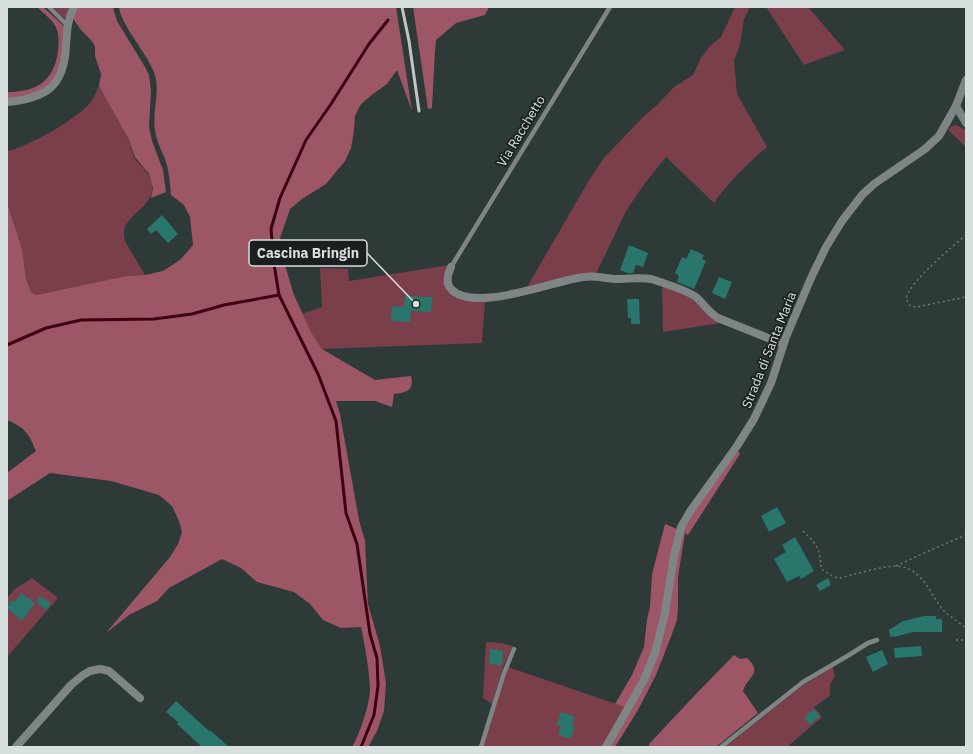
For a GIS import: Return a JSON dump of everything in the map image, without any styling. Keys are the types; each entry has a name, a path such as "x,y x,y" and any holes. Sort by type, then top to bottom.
{"street":[{"path":"7,102 38,95 47,91 56,83 61,73 66,51 67,25 74,7"},
{"name":"Strada di Santa Maria","path":"606,747 644,680 655,653 665,613 674,556 681,527 691,510 752,424 769,388 784,344 823,254 850,209 862,196 874,184 930,145 942,131 956,106 966,80"},
{"path":"956,106 966,123"},
{"path":"451,267 447,278 450,287 458,294 474,297 508,296 586,276 617,279 650,279 694,296 718,318 784,344"},
{"path":"16,747 71,685 90,671 100,669 110,671 140,698"}],"lane":[{"path":"49,7 67,25"},
{"name":"Via Racchetto","path":"451,267 610,7"},
{"path":"721,747 803,682 868,643 878,640"},
{"path":"481,747 504,670 514,649"}],"path":[{"path":"966,235 926,272 907,293 906,299 910,306 917,307 966,297"},
{"path":"803,531 815,543 818,549 821,569 834,577 840,578 896,566 966,535"},
{"path":"896,566 906,568 920,577 928,586 945,612 966,628"},
{"path":"956,640 966,640"}],"shaded area":[{"path":"37,7 43,7 65,27 64,47 58,76 40,92 7,99 7,92 27,90 42,83 48,78 56,62 59,43 56,26"},
{"path":"53,7 71,7 65,19"},
{"path":"77,7 113,7 117,21 149,75 151,91 149,126 152,141 163,170 166,192 151,198 153,188 149,174 135,157 128,138 99,86 101,74 95,56 95,46 72,17"},
{"path":"119,7 396,7 412,111 397,70 387,84 361,104 355,116 351,148 345,161 326,184 302,199 290,209 280,238 281,252 294,295 311,332 322,349 375,380 411,376 412,381 412,385 408,390 402,393 394,394 392,407 375,401 336,401 340,414 359,520 365,541 368,604 380,646 386,683 384,711 377,731 368,747 352,747 364,719 370,695 368,665 361,627 341,628 323,620 310,604 294,592 257,582 241,568 222,559 169,588 157,601 129,615 106,633 170,557 178,544 182,532 172,506 159,495 111,481 50,473 7,501 7,473 36,451 31,439 25,431 7,420 7,202 22,249 26,279 31,292 36,295 126,276 145,275 163,271 180,260 193,245 190,217 184,205 171,195 170,181 165,159 156,134 154,123 157,86 154,72 124,22"},
{"path":"413,7 489,7 485,15 456,23 436,40 432,108 428,109"},
{"path":"735,7 750,7 744,19 740,44 734,61 737,94 767,147 752,160 714,203 666,157 645,183 626,211 596,274 526,289 589,180 604,158 674,87 693,75 701,58 710,46 721,37"},
{"path":"766,7 808,7 845,50 804,65"},
{"path":"99,86 124,130 134,157 151,180 152,190 150,197 130,219 124,232 125,241 145,275 126,276 36,295 31,292 26,279 22,249 7,202 7,151 27,144 64,124 91,102"},
{"path":"956,125 966,130 966,147 948,130 952,126"},
{"path":"449,265 446,286 485,300 482,343 322,349 302,314 322,307 320,268 348,269 349,281"},
{"path":"662,285 690,297 721,323 663,332"},
{"path":"738,451 740,454 688,535 685,533 678,577 677,620 672,634 656,675 638,710 615,747 608,747 647,679 683,531 702,499"},
{"path":"665,524 677,529 655,644 643,676 625,707 615,704 632,675 644,647 650,607 652,574"},
{"path":"32,578 58,598 7,657 7,598 15,589"},
{"path":"486,642 502,643 513,646 503,667 492,704 483,698"},
{"path":"734,655 740,659 747,658 752,663 754,668 753,675 743,691 758,713 716,747 648,747 650,743"},
{"path":"508,667 625,707 604,747 483,747"},
{"path":"833,667 835,676 830,685 830,696 814,707 822,717 787,747 725,747 803,685"}],"building":[{"path":"162,215 178,234 168,243 156,230 151,234 147,229"},
{"path":"629,245 648,253 643,267 636,265 633,273 620,270"},
{"path":"691,249 704,255 702,259 706,261 694,289 677,282 679,276 675,273 682,257 686,259"},
{"path":"719,277 732,282 725,299 712,293"},
{"path":"405,296 432,297 431,312 411,311 410,322 391,321 392,306 404,307"},
{"path":"627,299 639,299 640,324 631,324 631,318 628,318"},
{"path":"777,507 786,523 769,532 761,516"},
{"path":"795,537 814,571 801,579 799,576 787,582 774,559 786,552 782,545"},
{"path":"828,578 831,585 820,591 816,585"},
{"path":"21,593 35,603 22,621 7,608 12,600 15,602"},
{"path":"40,596 51,603 46,610 36,602"},
{"path":"924,616 936,616 936,619 942,619 942,632 913,632 890,637 889,630 903,621"},
{"path":"921,646 922,656 895,658 894,648"},
{"path":"490,649 503,650 502,665 489,664"},
{"path":"882,650 888,664 873,672 866,657"},
{"path":"176,701 229,747 202,747 166,712"},
{"path":"813,709 820,716 810,725 804,718"},
{"path":"561,712 575,717 572,725 575,726 571,739 558,735 561,726 557,725"}],"waterway":[{"path":"361,747 374,715 378,686 377,658 370,634 357,544 346,513 336,421 318,374 279,295 274,264 271,229 280,198 306,140 369,44 388,20"},
{"path":"7,345 46,328 81,320 154,319 192,314 224,305 279,295"}],"railway":[{"path":"402,7 409,41 419,111"}],"place":[{"name":"Cascina Bringin","path":"416,304"}]}
